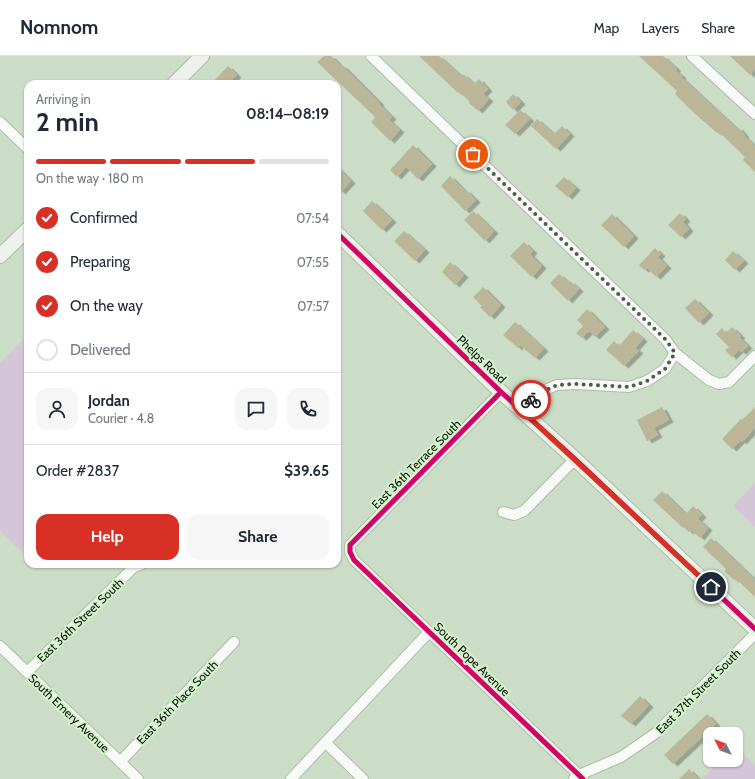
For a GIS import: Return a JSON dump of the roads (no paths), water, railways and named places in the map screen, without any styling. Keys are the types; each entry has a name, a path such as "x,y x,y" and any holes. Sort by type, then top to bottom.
{"street":[{"path":"181,80 202,56"},
{"path":"372,56 666,340 675,353 709,380 720,384 729,382 755,356"},
{"path":"692,56 755,114"},
{"path":"0,122 24,145"},
{"path":"0,256 24,232"},
{"name":"Phelps Road","path":"341,238 501,392 575,459 755,629"},
{"path":"520,409 538,394 557,385 576,384 629,387 647,381 665,369 675,353"},
{"name":"East 36th Terrace South","path":"350,552 350,545 501,392"},
{"path":"503,512 514,515 524,511 575,459"},
{"name":"South Pope Avenue","path":"350,552 354,560 579,778"},
{"name":"East 36th Street South","path":"27,672 136,568"},
{"path":"291,779 429,632"},
{"name":"East 37th Street South","path":"579,778 621,757 656,733 755,634"},
{"name":"East 36th Place South","path":"120,762 234,642"},
{"name":"South Emery Avenue","path":"0,646 138,779"},
{"path":"326,743 363,779"}]}
